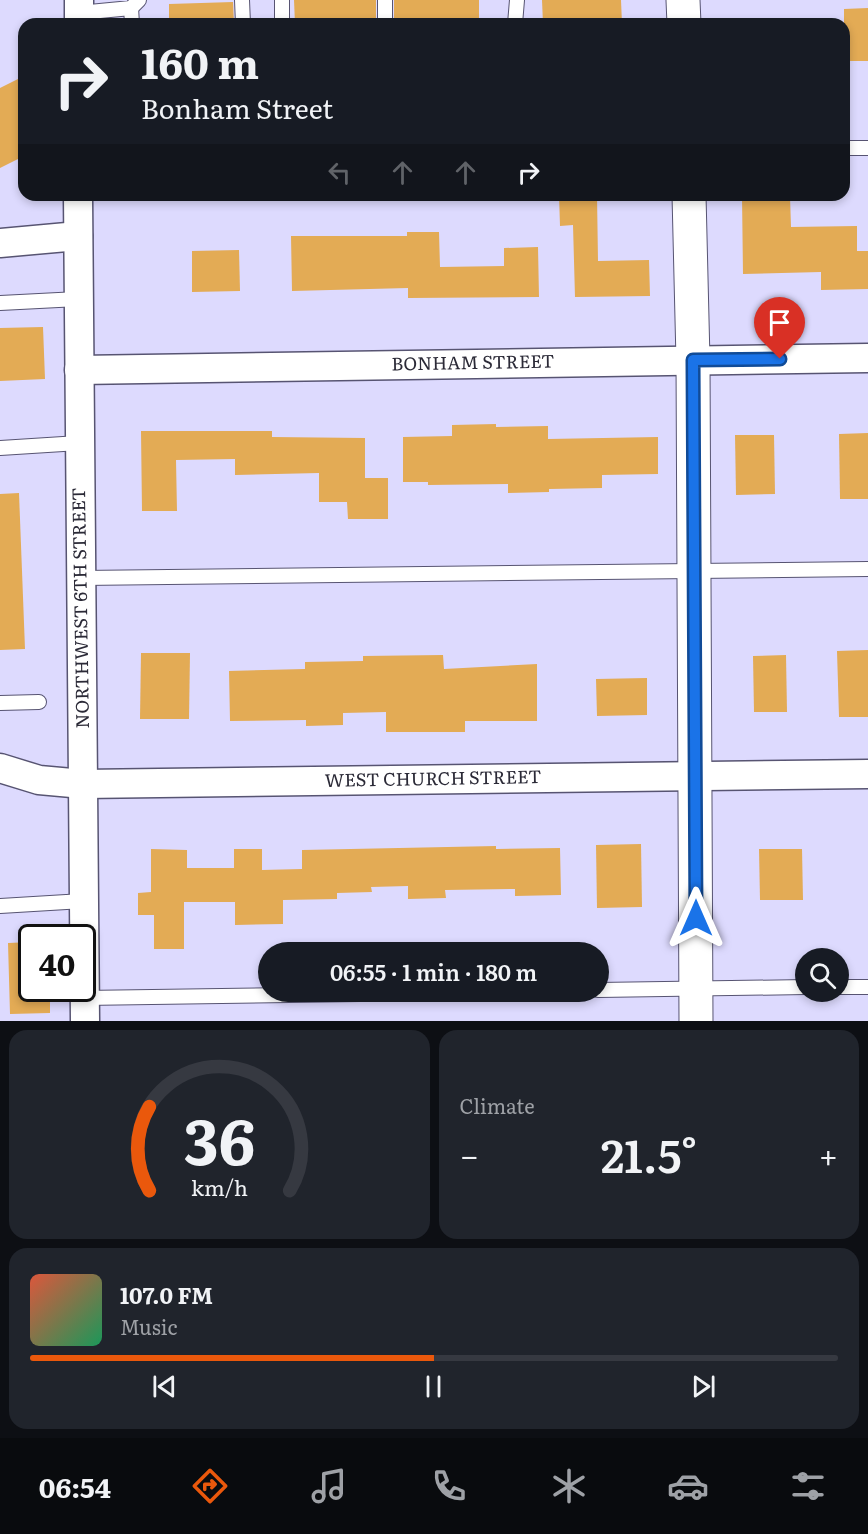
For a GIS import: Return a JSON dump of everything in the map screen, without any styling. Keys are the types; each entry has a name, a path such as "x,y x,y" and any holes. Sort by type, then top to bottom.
{"street":[{"path":"683,0 684,18"},
{"name":"NORTHWEST 6TH STREET","path":"78,201 84,1009"},
{"path":"688,201 693,360 696,1021"},
{"path":"0,243 78,236"},
{"name":"BONHAM STREET","path":"79,370 868,358"},
{"name":"WEST CHURCH STREET","path":"0,768 39,780 83,784 868,774"}],"lane":[{"path":"242,0 243,18"},
{"path":"282,0 282,18"},
{"path":"385,0 385,18"},
{"path":"516,18 517,0"},
{"path":"79,12 135,4"},
{"path":"850,148 868,148"},
{"path":"0,303 78,299"},
{"path":"0,448 79,443"},
{"path":"81,578 868,568"},
{"path":"0,703 39,702"},
{"path":"0,906 83,901"},
{"path":"609,990 795,987"},
{"path":"849,987 868,987"},
{"path":"84,1009 258,1002"}],"building":[{"path":"294,0 376,0 376,18 295,18"},
{"path":"394,0 479,0 479,18 394,18"},
{"path":"542,0 621,0 622,18 543,18"},
{"path":"233,2 234,18 169,18 169,4"},
{"path":"868,8 868,61 850,61 850,18 844,18 844,9"},
{"path":"18,79 18,159 0,168 0,88"},
{"path":"559,201 597,201 598,261 649,260 650,296 575,297 573,225 560,226"},
{"path":"742,201 790,201 791,227 857,226 857,251 868,251 868,289 821,290 821,272 743,274"},
{"path":"407,232 439,232 440,267 504,266 504,248 538,247 539,297 408,298 408,288 292,291 291,236 407,236"},
{"path":"239,250 240,291 192,292 192,251"},
{"path":"43,327 45,379 0,381 0,328"},
{"path":"496,424 496,427 548,426 548,439 658,437 658,474 602,475 602,488 549,489 549,492 508,493 508,484 428,485 428,482 403,482 403,437 452,436 452,425"},
{"path":"141,431 272,431 272,437 365,438 365,478 388,478 388,519 348,519 347,502 319,502 319,473 235,475 235,459 176,460 177,511 142,511"},
{"path":"868,433 868,499 840,499 839,434"},
{"path":"735,435 774,435 775,494 736,495"},
{"path":"19,493 25,649 0,650 0,494"},
{"path":"868,650 868,717 839,717 837,651"},
{"path":"141,653 190,653 189,719 140,719"},
{"path":"443,655 444,669 537,664 537,721 465,721 465,732 386,732 386,712 343,713 343,725 306,726 306,720 230,721 229,671 305,669 305,662 363,661 363,656"},
{"path":"786,655 787,712 754,712 753,656"},
{"path":"647,678 647,715 597,716 596,679"},
{"path":"641,844 642,907 597,908 596,845"},
{"path":"496,846 496,849 560,848 561,895 515,896 515,889 445,890 446,898 408,899 408,886 371,887 372,892 337,893 337,899 283,900 283,924 235,925 235,902 184,902 184,949 154,949 154,915 138,915 138,893 151,892 151,849 187,850 187,868 234,868 234,849 262,849 262,870 302,869 302,850"},
{"path":"759,849 802,849 803,900 760,900"},
{"path":"8,943 18,943 18,1002 50,1002 50,1013 10,1014"}],"route":[{"path":"696,918 693,360 780,359"}]}
